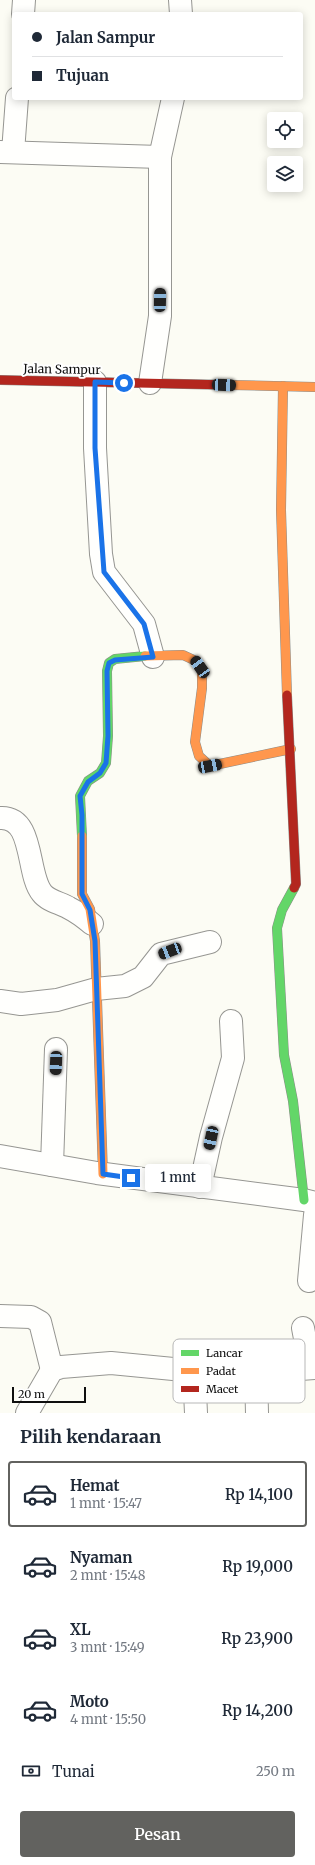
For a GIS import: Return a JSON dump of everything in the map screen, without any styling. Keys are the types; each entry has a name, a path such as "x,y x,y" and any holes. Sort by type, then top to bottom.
{"street":[{"path":"23,12 24,0"},
{"path":"180,0 181,12"},
{"path":"17,100 7,152 160,158"},
{"path":"150,383 160,316 160,158 173,100"},
{"name":"Jalan Sampur","path":"0,380 315,387"},
{"path":"95,382 95,448 104,572 144,624 153,657"},
{"path":"283,386 281,435 283,574 296,884 282,910 277,928 284,1055 311,1206 309,1282"},
{"path":"103,1174 95,941 90,910 82,894 82,815 80,796 88,782 100,773 106,763 108,736 107,671 109,663 115,660 183,655 195,660 200,667 203,678 194,738 197,755 204,763 210,766 291,750"},
{"path":"0,818 4,817 16,823 26,838 38,886 42,894 70,908 92,924"},
{"path":"0,1001 21,1004 50,1001 96,989 125,986 137,982 143,977 161,954 210,942"},
{"path":"200,1187 211,1138 233,1058 231,1021"},
{"path":"52,1165 56,1048"},
{"path":"0,1156 103,1174 200,1187 311,1206"},
{"path":"0,1316 31,1317 40,1322 52,1370 33,1411"},
{"path":"303,1328 307,1349 315,1361"},
{"path":"52,1370 66,1366 111,1363 173,1369"},
{"path":"305,1369 315,1368"},
{"path":"196,1403 196,1413"},
{"path":"257,1403 257,1413"}],"traffic: fast":[{"path":"82,836 80,796 88,781 100,773 106,763 108,736 107,671 109,663 115,659 145,656"},
{"path":"294,888 282,910 277,928 284,1055 293,1101 304,1200"}],"traffic: slow":[{"path":"230,385 315,387"},
{"path":"283,386 281,510 287,695"},
{"path":"145,656 183,655 196,661 202,672 202,688 195,742 199,756 210,766 291,749"},
{"path":"82,836 82,894 90,909 95,941 103,1174"}],"traffic: jam":[{"path":"0,380 230,385"},
{"path":"287,695 296,884 294,888"}],"route":[{"path":"124,383 95,382 95,448 101,554 104,572 116,591 144,624 153,657 115,660 109,663 107,671 108,736 106,763 100,773 88,782 82,789 80,796 82,815 82,894 90,910 95,941 103,1174 131,1178"}]}
